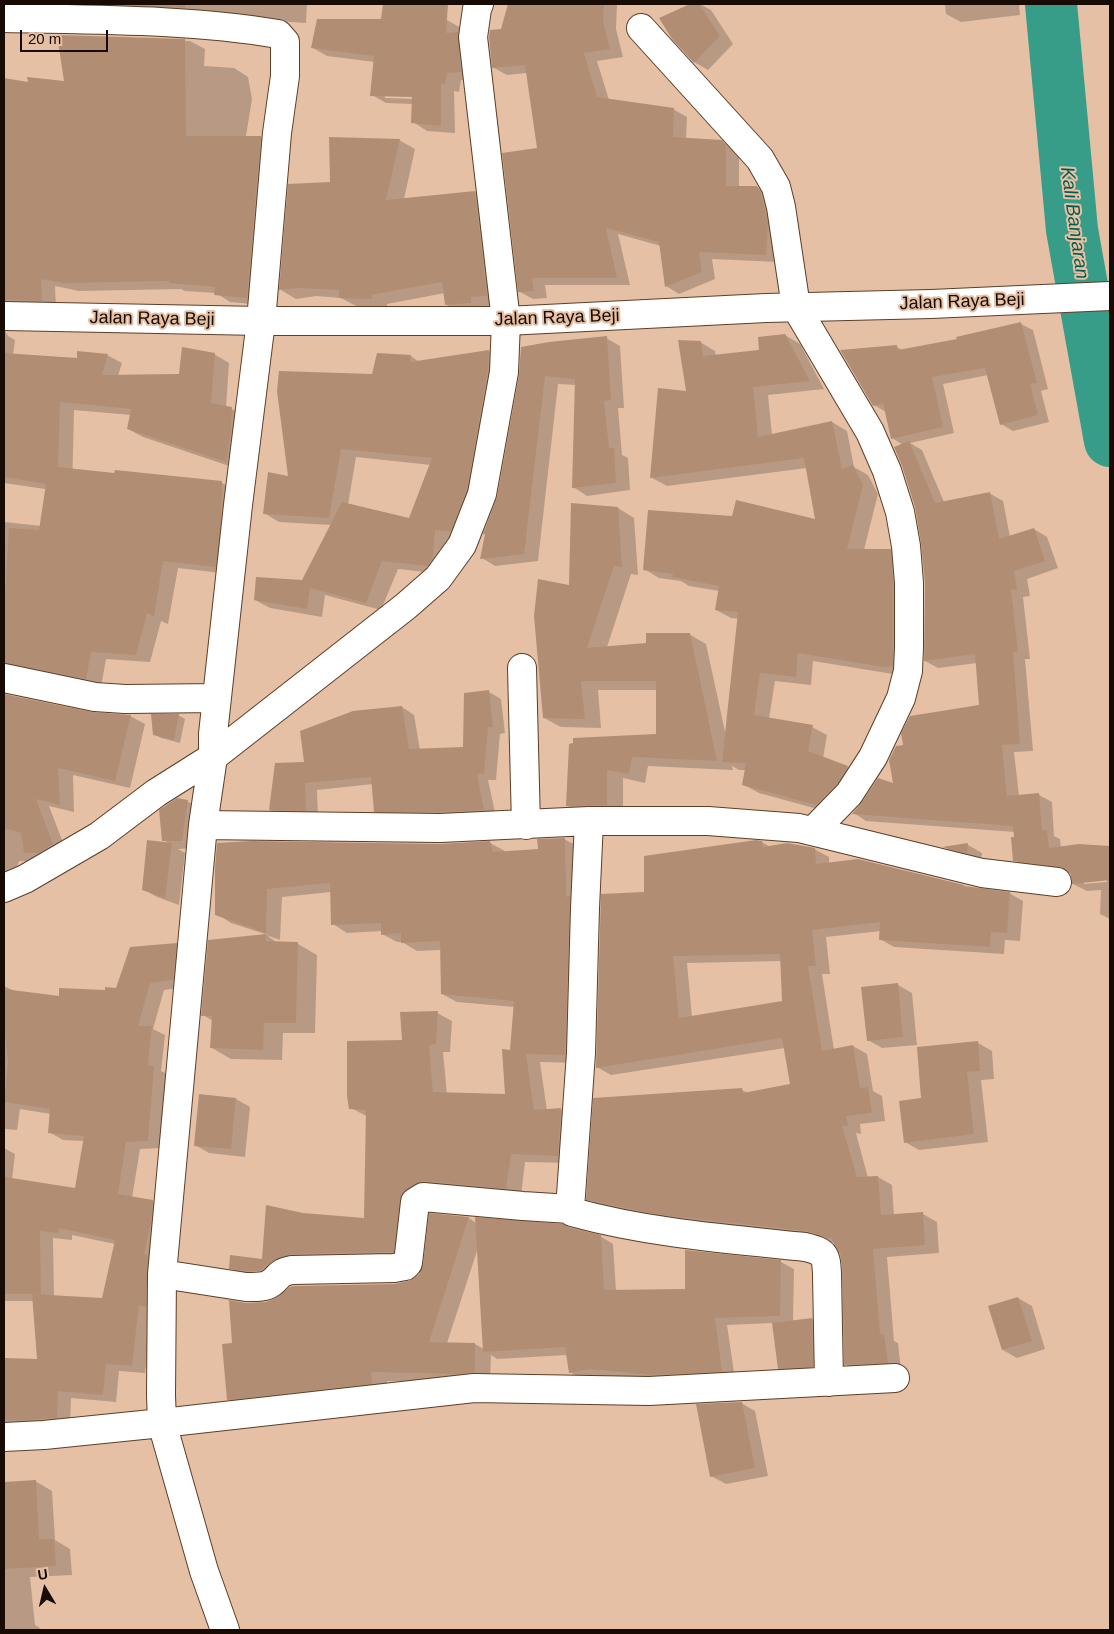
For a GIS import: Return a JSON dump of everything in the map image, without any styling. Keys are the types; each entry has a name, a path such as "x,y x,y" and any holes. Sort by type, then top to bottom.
{"street":[{"path":"4,888 25,879 99,836 213,747 406,606 438,578 462,544 482,494 504,372 506,321 473,37 479,4"},
{"path":"4,18 178,22 242,28 278,34 285,42 285,76 277,133 261,321 238,504 203,825 162,1274 162,1423 204,1571 225,1630"},
{"path":"641,28 760,159 772,177 781,206 796,307 870,432 887,471 900,512 906,546 909,583 908,671 901,698 873,757 849,794 813,831"},
{"name":"Jalan Raya Beji","path":"4,316 261,321 506,321 796,307 931,304 1110,296"},
{"path":"522,668 526,825"},
{"path":"4,678 96,697 125,699 217,698"},
{"path":"570,1209 581,1053 589,821"},
{"path":"203,825 440,828 589,821 708,821 799,828 982,873 1057,882"},
{"path":"162,1274 246,1287 259,1287 269,1284 282,1272 292,1270 394,1268 406,1266 408,1263 415,1202 423,1196 570,1209 572,1212 602,1220 665,1232 805,1248 821,1252 825,1256 828,1274 828,1382"},
{"path":"4,1437 44,1435 162,1423 474,1388 649,1391 895,1378"}],"building":[{"path":"80,4 185,4 185,8 142,6"},
{"path":"383,4 448,4 446,33 458,32 461,72 447,73 445,84 441,84 441,126 411,123 412,97 370,96 374,56 311,48 317,19 381,19"},
{"path":"508,4 604,4 603,20 610,49 584,53 597,97 674,108 673,137 722,140 726,145 726,186 757,186 761,193 768,223 766,255 699,252 702,272 665,287 659,242 606,228 617,278 532,278 534,291 518,292 502,153 537,148 525,65 492,68 490,30 501,29"},
{"path":"690,4 699,4 720,36 694,63 672,39 659,18"},
{"path":"57,35 185,39 186,136 261,136 247,298 214,295 215,287 169,283 169,281 64,283 41,279 42,301 4,300 4,78 28,82 27,77 64,81"},
{"path":"329,137 400,139 386,200 475,191 487,296 471,297 471,303 445,305 442,282 371,295 372,299 339,298 339,290 299,288 279,290 288,184 330,182"},
{"path":"1021,322 1037,383 1030,384 1038,415 1000,425 985,368 932,377 943,427 891,439 883,403 873,406 840,350 897,345 898,350 957,339 956,337"},
{"path":"785,334 810,381 753,387 758,437 832,421 842,469 853,465 863,485 847,549 891,549 893,666 883,667 798,653 796,677 760,673 754,715 813,725 808,751 848,766 837,784 816,805 742,785 746,763 722,762 738,612 715,610 719,586 672,577 673,574 643,570 648,510 732,516 736,500 815,519 804,458 650,478 658,388 686,391 678,340 701,341 703,356 759,350 758,337"},
{"path":"607,336 611,400 604,401 609,448 614,448 616,483 572,488 575,379 545,376 524,554 480,559 485,534 483,534 497,497 519,375 521,347"},
{"path":"182,347 215,353 211,403 232,407 231,431 226,462 127,429 131,409 60,402 58,467 114,473 115,470 222,481 221,521 216,567 163,561 154,617 147,613 136,655 91,652 86,679 4,663 4,611 9,528 39,530 46,484 4,477 4,353 77,358 77,351 108,354 102,375 179,374"},
{"path":"489,350 488,370 467,490 451,531 435,530 433,558 427,566 382,561 366,603 310,588 307,609 254,600 256,577 302,580 342,502 409,518 432,458 341,449 329,518 263,514 268,472 288,476 277,391 279,371 372,374 377,353 411,355 410,362"},
{"path":"909,441 935,503 990,492 999,539 1034,528 1045,561 1014,571 1017,589 1011,590 1018,652 1013,652 1020,744 1002,745 1007,796 1039,793 1042,831 1047,830 1049,848 1079,844 1110,846 1110,880 1072,884 1071,875 1067,870 1059,867 1013,861 1011,837 1014,837 1013,826 852,814 878,778 893,783 889,760 896,746 903,745 901,733 910,716 979,705 975,654 924,661 925,583 921,543 915,507 894,447"},
{"path":"571,503 618,507 622,567 614,566 587,648 646,643 646,633 690,633 717,761 632,757 629,774 607,770 607,805 566,806 569,744 573,743 573,738 656,734 656,681 581,681 585,719 543,718 534,616 538,579 569,585"},
{"path":"489,690 493,727 488,727 484,774 477,774 484,810 374,812 371,777 305,783 306,811 269,810 275,763 304,762 300,731 353,711 402,706 409,749 463,747 464,693"},
{"path":"4,694 92,712 131,715 115,781 58,768 60,805 36,799 53,844 39,853 24,853 21,833 4,828"},
{"path":"151,714 179,714 174,740 153,735"},
{"path":"177,798 188,800 182,841 162,841 159,810"},
{"path":"565,838 566,897 570,896 565,1055 526,1054 534,1110 561,1108 558,1156 511,1154 506,1189 424,1181 415,1184 402,1193 394,1252 292,1254 276,1259 259,1271 229,1269 230,1255 262,1259 266,1205 303,1213 364,1218 366,1110 349,1109 347,1096 347,1041 402,1040 400,1012 438,1011 436,1044 429,1045 433,1092 505,1094 502,1049 510,1050 514,1001 441,994 440,941 401,943 401,933 381,935 381,923 331,925 330,883 267,889 266,933 215,915 217,843 251,841 440,844 490,841 493,852 538,849 537,839"},
{"path":"147,840 172,843 165,898 142,890"},
{"path":"756,840 762,841 763,847 787,843 815,848 816,864 858,859 964,886 1010,892 1007,933 991,932 990,947 879,940 880,922 812,930 816,966 808,966 822,1051 853,1045 860,1088 868,1087 872,1113 846,1116 848,1126 842,1126 857,1177 878,1176 881,1215 923,1212 925,1245 873,1249 880,1334 884,1334 888,1363 844,1365 842,1266 840,1254 832,1238 807,1231 661,1215 586,1200 593,1098 742,1088 743,1093 790,1084 782,1038 596,1068 601,894 644,892 644,856","holes":["780,954 782,1001 679,1018 673,956"]},
{"path":"968,843 967,853 942,847"},
{"path":"266,934 266,941 298,942 296,1023 264,1023 263,1050 210,1048 212,1016 201,1016 208,940"},
{"path":"177,943 173,980 150,983 138,1026 152,1026 148,1065 154,1066 148,1141 126,1142 118,1194 153,1200 151,1222 144,1254 148,1255 146,1307 139,1305 132,1366 106,1364 103,1395 58,1391 57,1418 4,1420 4,1358 37,1359 32,1294 4,1294 5,1177 75,1188 84,1136 48,1133 50,1109 4,1102 8,1062 4,1033 4,989 59,996 59,988 105,990 105,987 116,988 130,947","holes":["59,1228 115,1240 102,1298 32,1294 41,1294 40,1231 58,1233"]},
{"path":"898,983 903,1037 867,1041 861,987"},
{"path":"978,1041 980,1071 967,1072 974,1134 904,1143 899,1101 921,1098 917,1047"},
{"path":"199,1094 236,1098 231,1149 194,1146"},
{"path":"429,1213 469,1217 429,1342 475,1343 475,1372 458,1374 371,1372 372,1384 227,1400 222,1344 232,1343 229,1300 246,1303 266,1302 294,1286 394,1284 408,1281 419,1274 423,1265"},
{"path":"475,1217 564,1224 568,1227 601,1235 604,1290 685,1289 685,1250 781,1260 780,1316 715,1318 722,1372 650,1375 589,1369 569,1373 565,1347 483,1352"},
{"path":"1018,1297 1032,1341 1002,1350 988,1306"},
{"path":"812,1318 813,1367 778,1369 772,1323"},
{"path":"742,1402 755,1468 710,1477 696,1404"},
{"path":"36,1480 39,1539 54,1539 56,1566 4,1569 4,1482"}],"waterway":[{"name":"Kali Banjaran","path":"1051,4 1072,230 1110,441"}]}
